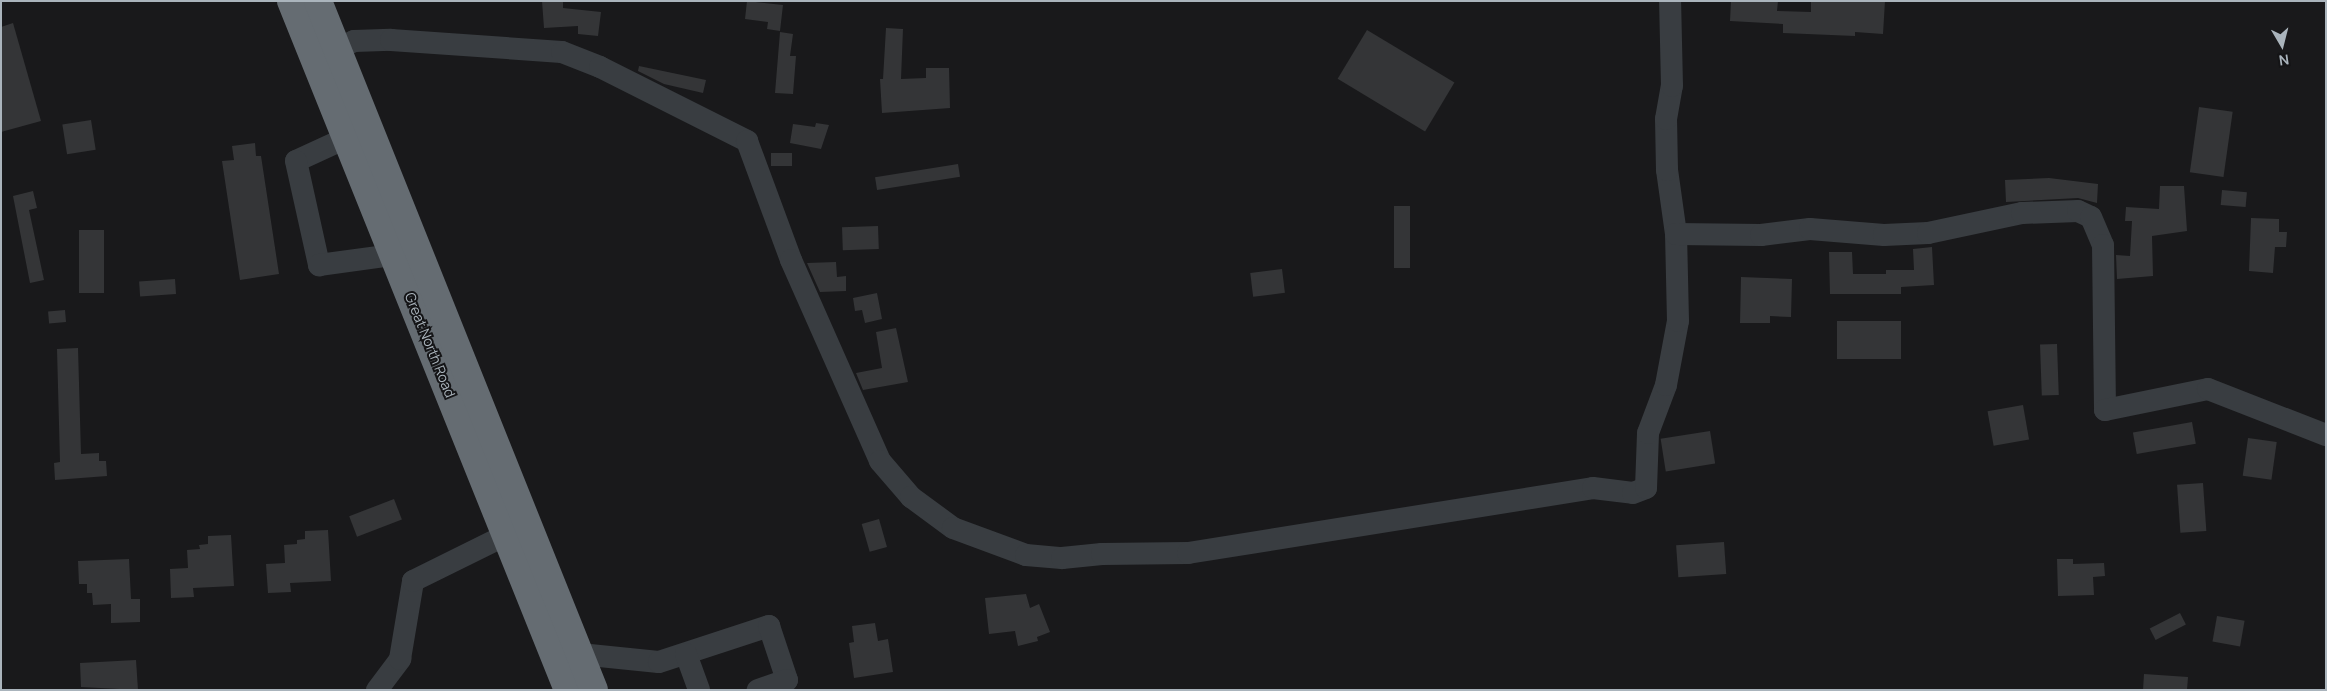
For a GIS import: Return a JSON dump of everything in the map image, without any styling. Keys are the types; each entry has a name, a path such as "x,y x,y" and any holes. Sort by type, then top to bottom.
{"highway":[{"name":"Great North Road","path":"291,1 393,255 516,528 580,654 594,690"},
{"name":"Great North Road","path":"318,1 338,49 516,528 568,690"}],"street":[{"path":"338,49 354,41 391,40 562,52 600,67 747,141 791,260 880,461 911,497 953,528 991,545 1040,558 1188,553 1593,488 1641,492 1648,481 1648,433 1666,385 1678,321 1676,234 1666,136 1672,86 1670,1"},
{"path":"346,138 296,161 319,264 393,255"},
{"path":"1676,234 1761,235 1810,229 1884,235 1928,233 2022,213 2078,211 2091,217 2103,245 2105,410 2208,389 2326,435"},
{"path":"378,690 400,659 413,581 516,528"},
{"path":"580,654 659,662 769,626 788,680 758,690"},
{"path":"686,654 699,690"}],"building":[{"path":"542,1 563,1 563,8 601,12 598,36 578,34 578,26 544,28"},
{"path":"747,1 783,5 780,31 767,29 768,22 745,19"},
{"path":"1731,1 1778,1 1777,11 1811,12 1811,1 1885,1 1883,34 1855,32 1855,36 1783,33 1783,24 1730,21"},
{"path":"13,23 41,121 1,132 1,27"},
{"path":"886,28 903,29 901,79 926,78 926,68 949,68 950,108 882,113 880,79 883,79"},
{"path":"1367,30 1454,83 1425,131 1338,79"},
{"path":"780,32 793,34 790,56 796,56 793,94 775,93"},
{"path":"639,66 706,80 703,93 664,84 638,71"},
{"path":"2199,107 2233,112 2223,177 2190,172"},
{"path":"91,120 96,150 67,154 62,125"},
{"path":"816,123 829,125 821,149 790,143 793,124 815,127"},
{"path":"255,143 256,156 261,156 279,274 240,280 222,161 234,160 232,146"},
{"path":"771,153 792,153 792,166 771,166"},
{"path":"958,164 960,177 877,190 875,177"},
{"path":"2049,178 2098,184 2097,203 2078,198 2006,202 2005,180"},
{"path":"2160,186 2184,186 2187,231 2152,236 2153,276 2117,279 2116,255 2130,256 2132,221 2125,221 2126,207 2159,209"},
{"path":"2222,190 2247,192 2246,207 2221,205"},
{"path":"33,191 37,208 29,210 44,280 30,283 13,196"},
{"path":"1394,206 1410,206 1410,268 1394,268"},
{"path":"2251,218 2279,219 2279,232 2287,232 2286,247 2275,247 2273,273 2249,271"},
{"path":"878,226 879,249 843,250 842,227"},
{"path":"79,230 104,230 104,293 79,293"},
{"path":"1932,247 1934,285 1901,287 1901,294 1830,294 1829,252 1852,252 1853,274 1886,274 1886,270 1914,270 1913,249"},
{"path":"836,262 837,277 846,276 846,291 820,292 807,263"},
{"path":"1282,269 1285,293 1253,297 1250,273"},
{"path":"1741,277 1792,279 1791,317 1770,316 1770,323 1740,323"},
{"path":"175,279 176,294 140,296 139,282"},
{"path":"877,293 882,319 865,323 862,310 855,311 853,298"},
{"path":"65,310 66,322 49,323 48,311"},
{"path":"1837,321 1901,321 1901,359 1837,359"},
{"path":"896,328 908,382 863,390 856,373 882,368 876,332"},
{"path":"2057,344 2059,395 2042,396 2040,345"},
{"path":"78,348 81,454 99,453 99,461 106,461 107,476 55,480 54,463 60,462 57,349"},
{"path":"2023,405 2029,439 1994,446 1988,411"},
{"path":"2192,422 2196,444 2137,454 2133,432"},
{"path":"1710,431 1715,464 1666,471 1661,439"},
{"path":"2248,438 2277,442 2271,480 2243,476"},
{"path":"2203,483 2206,531 2180,533 2177,485"},
{"path":"394,499 402,520 357,537 349,516"},
{"path":"879,519 887,547 870,552 862,524"},
{"path":"328,530 331,581 290,583 291,592 268,593 266,564 285,563 284,545 297,544 297,540 305,539 305,531"},
{"path":"231,535 234,586 193,588 194,597 171,598 170,569 188,568 187,550 200,549 199,545 208,544 208,536"},
{"path":"1724,542 1726,574 1678,577 1676,545"},
{"path":"129,559 131,599 140,599 140,622 111,623 111,604 93,605 92,593 87,593 87,584 79,584 78,561"},
{"path":"2057,559 2073,559 2073,564 2104,563 2105,576 2093,577 2094,595 2058,596"},
{"path":"1026,594 1030,608 1039,604 1050,632 1037,637 1038,641 1018,646 1015,631 989,634 985,598"},
{"path":"2180,613 2186,625 2156,640 2150,628"},
{"path":"2217,616 2245,621 2240,646 2212,642"},
{"path":"875,623 878,641 888,639 893,672 854,678 849,643 854,642 852,626"},
{"path":"136,660 138,690 81,687 80,663"},
{"path":"2144,674 2188,677 2187,690 2143,690"}]}
